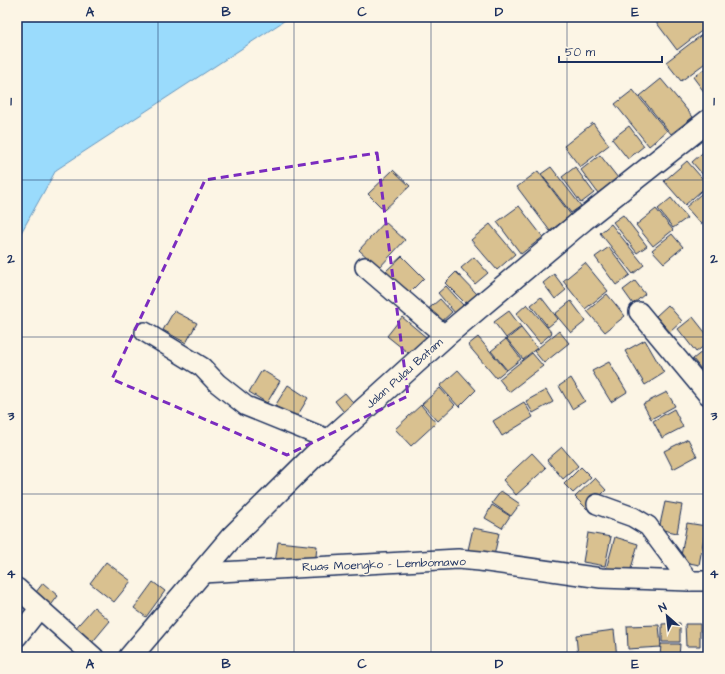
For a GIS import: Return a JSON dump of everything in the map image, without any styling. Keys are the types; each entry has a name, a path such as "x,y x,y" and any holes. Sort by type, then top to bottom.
{"highway":[{"name":"Jalan Pulau Batam","path":"130,657 231,538 330,440 445,336 583,220 708,121"}],"street":[{"path":"365,267 445,336"},
{"path":"639,312 708,395"},
{"path":"145,332 202,367 216,383 246,406 330,440"},
{"path":"597,504 634,517 648,526 689,582"},
{"name":"Ruas Moengko - Lembomawo","path":"202,573 458,559 601,578 689,582 708,581"},
{"path":"17,588 94,657"},
{"path":"17,637 39,609"}],"highlighted area":[{"path":"377,153 408,396 287,455 112,379 205,180"}],"water":[{"path":"17,17 290,17 56,170 17,240"}],"building":[{"path":"705,17 708,20 708,26 677,50 653,18"},
{"path":"708,30 708,61 681,81 666,62"},
{"path":"707,67 708,68 708,97 693,77"},
{"path":"661,79 693,117 671,134 640,96"},
{"path":"633,90 667,131 649,146 615,104"},
{"path":"593,123 609,145 580,167 564,146"},
{"path":"629,126 644,146 628,159 612,139"},
{"path":"708,148 708,181 692,162"},
{"path":"600,155 618,178 598,193 581,170"},
{"path":"687,161 708,185 685,205 664,181"},
{"path":"551,167 581,206 571,213 541,174"},
{"path":"575,167 594,193 581,203 562,177"},
{"path":"393,170 410,186 384,210 368,194"},
{"path":"538,171 571,215 550,231 517,187"},
{"path":"708,188 708,219 701,224 686,207"},
{"path":"671,198 687,218 673,228 658,209"},
{"path":"519,206 543,237 521,254 497,222"},
{"path":"656,209 673,230 653,246 636,225"},
{"path":"623,215 647,246 637,253 613,222"},
{"path":"385,222 405,240 379,268 359,250"},
{"path":"490,224 515,254 497,270 471,240"},
{"path":"611,224 644,265 633,274 600,233"},
{"path":"672,234 683,247 664,263 652,250"},
{"path":"609,247 630,275 616,285 595,257"},
{"path":"402,256 424,278 408,294 385,272"},
{"path":"474,257 488,273 475,284 461,268"},
{"path":"585,263 608,291 585,309 563,281"},
{"path":"456,272 478,295 467,305 445,283"},
{"path":"554,274 566,290 555,299 543,283"},
{"path":"635,281 645,294 633,304 623,290"},
{"path":"446,286 463,305 455,313 438,293"},
{"path":"607,294 625,316 605,332 587,311"},
{"path":"541,297 558,319 548,327 531,305"},
{"path":"440,299 452,312 438,325 426,311"},
{"path":"571,301 586,321 571,333 555,314"},
{"path":"527,304 552,333 540,343 516,314"},
{"path":"668,305 682,321 670,332 656,316"},
{"path":"174,311 197,323 186,343 163,330"},
{"path":"509,311 521,327 506,338 494,322"},
{"path":"402,317 427,338 412,356 387,336"},
{"path":"693,317 708,336 708,343 696,352 678,329"},
{"path":"521,328 537,348 523,359 507,339"},
{"path":"559,331 569,343 544,363 534,351"},
{"path":"478,337 506,370 496,378 468,345"},
{"path":"506,339 521,359 507,370 491,351"},
{"path":"645,340 664,373 645,385 625,351"},
{"path":"708,347 708,364 701,369 693,359"},
{"path":"532,353 543,366 509,392 499,379"},
{"path":"609,362 627,392 611,402 592,371"},
{"path":"708,366 708,384 699,373"},
{"path":"262,370 280,381 267,403 249,392"},
{"path":"458,370 476,390 459,407 440,386"},
{"path":"571,378 585,401 572,409 559,386"},
{"path":"288,385 308,398 296,418 275,406"},
{"path":"440,388 455,405 438,421 422,404"},
{"path":"546,390 553,402 533,413 526,401"},
{"path":"667,392 675,406 651,419 643,404"},
{"path":"345,393 357,407 347,416 335,401"},
{"path":"524,402 533,417 502,436 493,421"},
{"path":"421,405 436,423 411,446 395,429"},
{"path":"674,409 683,427 662,438 653,421"},
{"path":"688,439 697,456 673,469 664,451"},
{"path":"562,447 578,466 563,479 547,460"},
{"path":"532,453 546,468 516,495 503,480"},
{"path":"581,467 591,477 573,493 564,484"},
{"path":"595,478 606,490 587,509 575,497"},
{"path":"501,491 520,504 511,516 492,503"},
{"path":"665,502 682,505 677,533 659,529"},
{"path":"492,505 510,516 502,528 485,518"},
{"path":"687,523 706,526 699,565 680,561"},
{"path":"473,528 499,533 492,565 466,559"},
{"path":"588,533 611,537 605,566 583,562"},
{"path":"615,537 638,544 628,579 605,573"},
{"path":"278,542 317,546 315,567 275,563"},
{"path":"106,562 131,581 114,602 90,583"},
{"path":"153,582 165,591 146,617 134,608"},
{"path":"43,583 58,596 49,608 33,596"},
{"path":"94,607 110,621 90,645 73,631"},
{"path":"680,623 680,642 662,642 662,624"},
{"path":"685,624 700,624 700,646 686,646"},
{"path":"659,625 661,647 628,649 627,626"},
{"path":"614,630 617,657 578,657 576,635"},
{"path":"661,644 680,644 679,657 660,657"}]}
